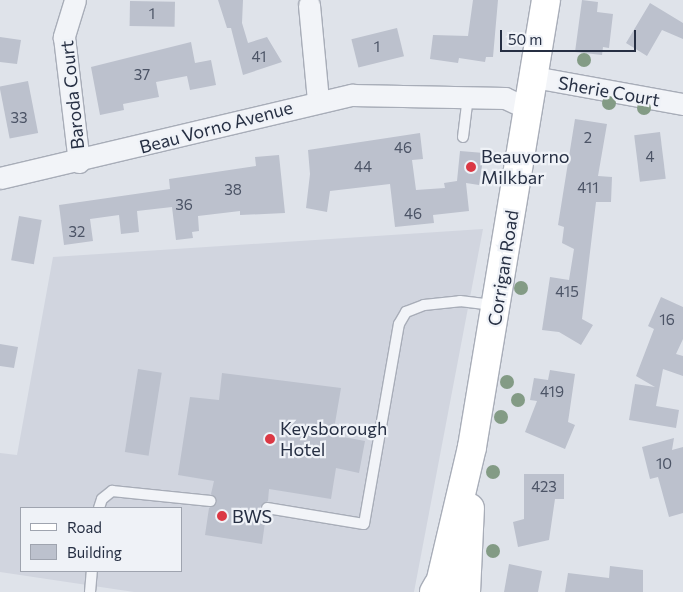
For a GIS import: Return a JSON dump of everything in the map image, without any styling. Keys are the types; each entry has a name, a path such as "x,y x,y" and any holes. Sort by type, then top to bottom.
{"main road":[{"name":"Corrigan Road","path":"437,590 472,447 497,306 546,0"},
{"name":"Corrigan Road","path":"466,592 472,447"}],"street":[{"name":"Baroda Court","path":"75,0 64,38 80,162"},
{"path":"309,4 318,100"},
{"name":"Sherie Court","path":"534,77 683,104"},
{"name":"Beau Vorno Avenue","path":"0,178 80,162 318,100 352,95 434,96 467,100 505,98 529,109"}],"lane":[{"path":"463,137 467,100"},
{"path":"267,508 364,524 399,324 406,312 460,301 497,306"},
{"path":"99,507 102,499 112,491 210,501"},
{"path":"90,592 92,572"}],"shaded area":[{"path":"483,229 414,592 134,592 0,572 0,453 17,455 53,257"}],"building":[{"path":"218,0 243,0 242,23 248,43 267,37 282,62 243,75 231,28 227,28"},
{"path":"473,0 498,0 493,57 486,57 485,62 459,58 458,63 430,59 433,35 468,36"},
{"path":"582,0 598,2 597,12 613,14 609,48 603,47 602,55 575,52"},
{"path":"130,1 175,2 175,27 130,26"},
{"path":"650,3 683,23 683,39 662,30 647,56 626,43"},
{"path":"397,28 404,56 358,68 351,39"},
{"path":"0,37 21,40 17,64 0,62"},
{"path":"191,42 195,63 211,60 216,85 190,90 187,76 156,82 159,97 123,104 124,110 100,115 91,67"},
{"path":"28,81 38,133 10,139 0,86"},
{"path":"575,119 607,124 598,176 612,177 611,202 596,202 582,319 593,325 581,345 559,332 542,330 550,277 569,280 574,249 562,243 564,227 558,225"},
{"path":"660,132 666,179 640,182 634,135"},
{"path":"420,133 423,159 412,160 416,190 445,188 444,183 457,181 460,151 484,153 479,185 466,183 469,211 433,215 434,223 395,227 390,184 330,191 327,212 306,208 310,174 308,150"},
{"path":"279,155 285,213 240,215 240,211 198,216 199,231 192,232 193,238 176,240 172,207 137,211 139,232 121,234 119,215 90,219 93,241 64,245 59,205 170,189 169,179 256,166 255,157"},
{"path":"19,216 42,220 34,264 11,260"},
{"path":"661,297 683,307 683,339 676,354 683,356 683,376 663,369 656,406 679,410 676,428 629,420 635,384 655,387 636,376 654,329 648,326"},
{"path":"0,344 18,347 14,368 0,366"},
{"path":"138,369 162,373 149,456 125,452"},
{"path":"550,370 575,374 568,422 575,425 565,449 525,432 537,401 530,400 534,378 548,380"},
{"path":"222,373 341,388 333,435 365,441 359,473 336,468 331,499 269,489 268,501 260,507 266,515 262,544 205,535 209,508 217,502 211,494 214,481 178,475 190,397 219,400"},
{"path":"674,438 672,450 683,447 683,513 669,517 658,477 650,479 642,447"},
{"path":"524,474 564,474 564,499 555,499 549,540 518,547 513,522 524,519"},
{"path":"509,564 542,571 538,592 504,592"},
{"path":"610,566 643,570 643,592 565,592 568,573 609,578"}],"place":[{"name":"Beauvorno Milkbar","path":"471,167"},
{"name":"Keysborough Hotel","path":"270,439"},
{"name":"BWS","path":"222,516"}]}
